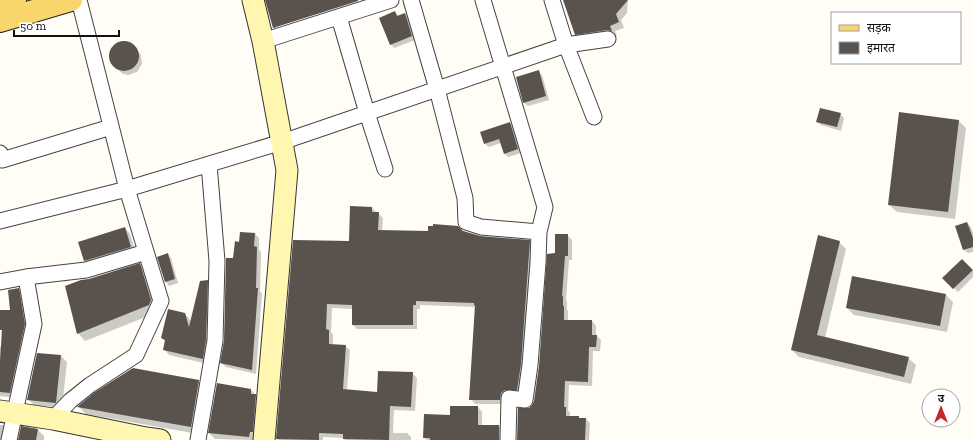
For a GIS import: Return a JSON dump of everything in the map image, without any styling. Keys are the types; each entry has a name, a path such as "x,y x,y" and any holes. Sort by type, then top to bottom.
{"main road":[{"path":"0,4 15,0"},
{"path":"0,21 71,0"}],"street":[{"path":"52,419 70,401 90,385 136,355 161,301 127,189 79,0"},
{"path":"253,0 263,41 287,170 264,440"},
{"path":"263,41 391,0"},
{"path":"411,0 437,89 465,198 466,222 481,227 539,232"},
{"path":"483,0 545,207 539,232 530,365 525,400 509,398 508,440"},
{"path":"552,0 566,45 594,117"},
{"path":"339,17 385,169"},
{"path":"0,221 127,189 282,142 566,45 608,39"},
{"path":"0,153 2,160 111,127"},
{"path":"198,440 215,341 216,261 209,164"},
{"path":"0,282 26,277 86,270 146,252"},
{"path":"9,440 7,412 34,324 26,277"},
{"path":"7,412 52,419 151,439"}],"building":[{"path":"265,0 358,0 358,1 273,28"},
{"path":"563,0 628,0 616,14 619,22 610,26 612,31 607,30 575,35"},
{"path":"395,11 397,16 405,13 412,36 390,45 379,18"},
{"path":"124,41 135,45 139,56 135,67 124,71 113,67 109,56 113,45"},
{"path":"539,70 546,96 523,103 516,77"},
{"path":"820,108 841,113 837,127 816,122"},
{"path":"899,112 959,120 948,212 888,205"},
{"path":"510,122 518,149 504,154 499,139 484,144 480,132"},
{"path":"350,206 372,207 372,212 379,212 378,230 428,231 428,226 433,226 433,224 458,226 463,231 480,236 530,240 521,364 517,390 505,390 501,393 500,400 469,400 474,303 416,301 416,305 413,305 413,325 352,325 352,305 327,304 326,329 329,330 329,344 346,345 343,389 377,392 378,371 413,372 411,407 390,406 389,440 343,439 343,434 319,433 319,440 276,439 293,240 349,241"},
{"path":"967,222 973,238 973,247 963,250 955,226"},
{"path":"125,227 131,247 84,261 78,242"},
{"path":"240,232 255,233 254,246 257,247 256,288 258,288 252,370 220,363 224,341 226,258 233,258 235,241 239,242"},
{"path":"555,234 568,234 568,256 565,256 562,296 564,320 592,320 592,335 597,335 596,347 589,347 588,382 565,381 564,407 566,407 566,416 579,416 579,418 586,418 585,440 517,440 518,408 529,408 534,401 539,366 547,254 555,253"},
{"path":"818,235 840,241 817,335 909,357 904,377 791,350"},
{"path":"168,253 175,279 165,282 157,257"},
{"path":"962,259 973,270 953,289 942,278"},
{"path":"140,263 151,300 149,305 77,334 65,286"},
{"path":"852,276 946,294 940,326 846,308"},
{"path":"208,280 206,340 203,359 163,350 165,340 161,338 168,309 185,313 189,327 200,281"},
{"path":"19,288 25,324 10,393 0,392 2,330 0,330 0,310 10,310 8,290"},
{"path":"37,353 61,355 56,403 27,400"},
{"path":"133,368 199,380 191,427 77,407 95,392"},
{"path":"217,383 251,389 251,394 256,394 253,432 250,432 249,437 208,433"},
{"path":"450,406 478,406 478,425 499,425 499,440 430,440 430,438 423,438 424,414 450,415"},
{"path":"21,426 38,429 36,440 18,440"}]}
